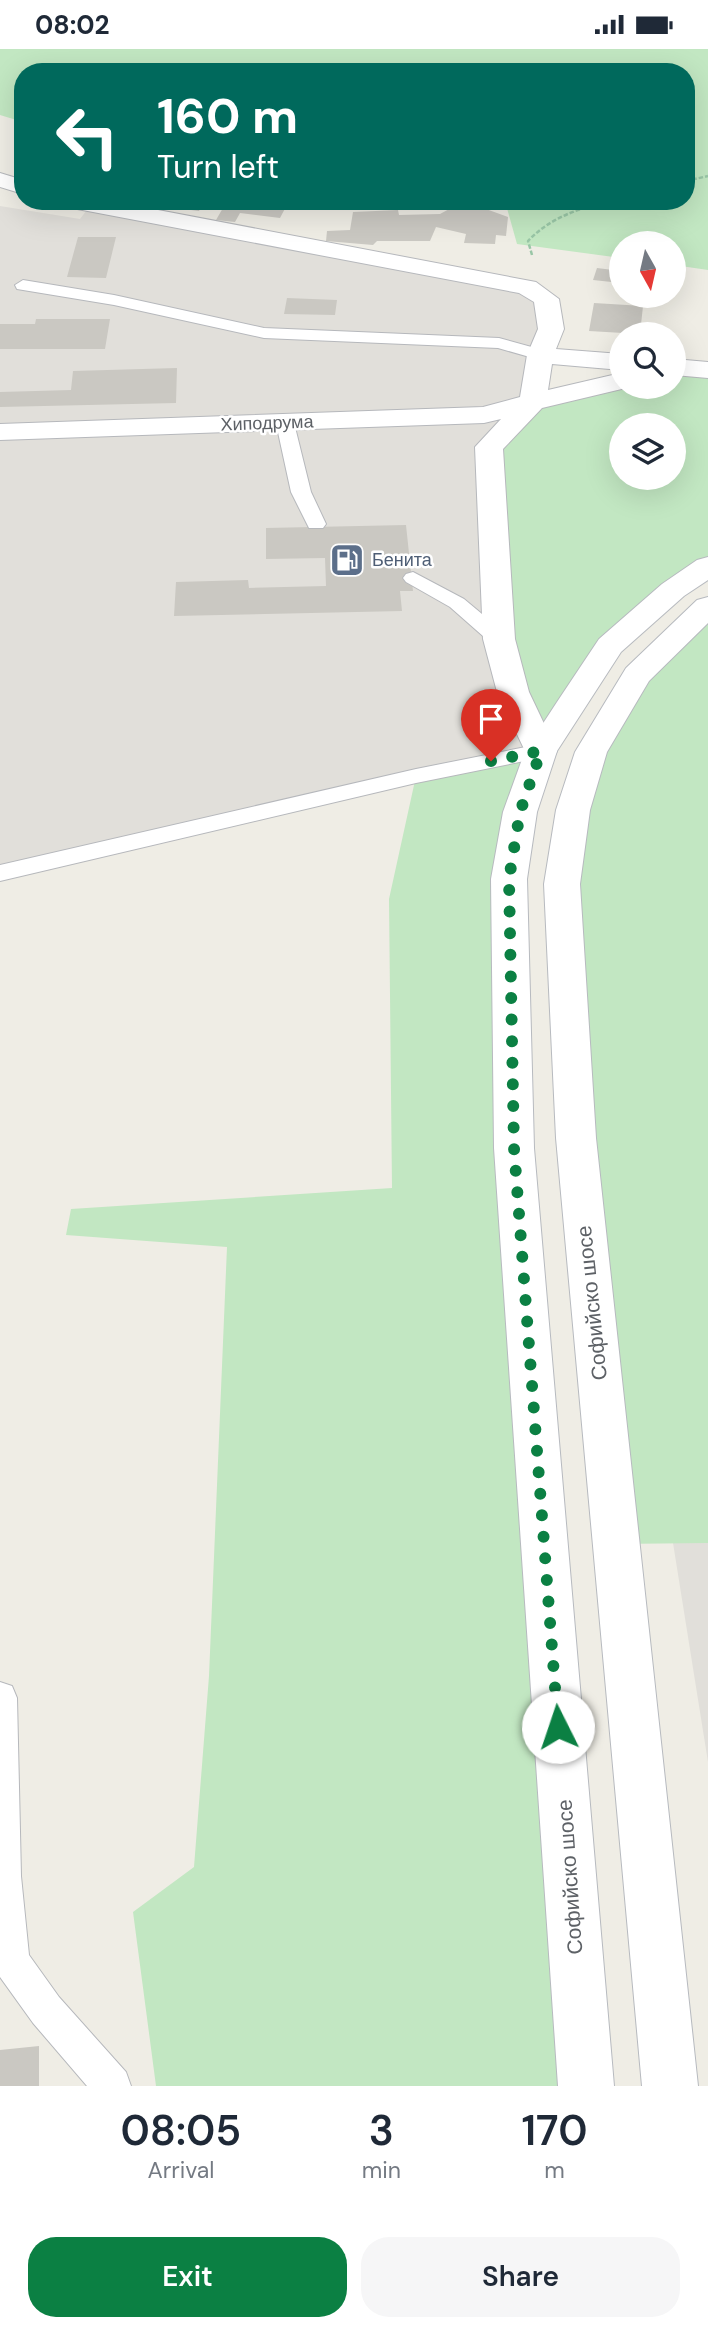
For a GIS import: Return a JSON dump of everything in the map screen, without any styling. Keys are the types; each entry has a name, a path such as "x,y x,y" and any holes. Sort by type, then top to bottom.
{"main road":[{"path":"120,210 527,287 546,299 551,329 540,355 532,403 489,447"},
{"path":"540,355 609,361"},
{"path":"686,369 708,373"},
{"path":"686,374 708,373"},
{"name":"Хиподрума","path":"0,432 484,415 609,383"},
{"path":"426,418 469,430 489,447 499,639 513,692 541,751"},
{"name":"Софийско шосе","path":"586,2086 514,1148 509,879 520,812 541,751 610,646 673,590 708,566"},
{"name":"Софийско шосе","path":"670,2086 576,1138 562,884 573,810 591,752 637,675 708,606"}],"lane":[{"path":"23,285 114,300 264,333 499,343 540,355"},
{"path":"285,423 301,492 316,524"},
{"path":"413,578 457,603 499,639"},
{"path":"0,873 416,776 541,751"},
{"path":"0,1698 3,1876 11,1961 46,2010 112,2086"}],"path":[{"path":"546,299 528,241 541,226 581,210"}],"shaded area":[{"path":"0,206 80,219 87,210 112,210 527,287 546,299 541,751 0,873"},
{"path":"673,1543 708,1543 708,1762"}],"green space":[{"path":"0,49 708,49 708,270 686,267 686,231 609,231 609,256 517,244 508,210 695,210 695,63 14,63 14,119 0,115"},
{"path":"686,375 708,375 708,566 673,590 568,709 509,879 586,2086 156,2086 133,1912 194,1867 209,1676 227,1247 66,1235 71,1209 392,1188 389,899 416,776 540,751 513,692 489,447 532,403 609,383 609,399 686,399"},
{"path":"708,606 708,1543 615,1544 562,884 591,752"}],"building":[{"path":"222,210 284,210 280,218 240,213 235,222 216,220"},
{"path":"398,210 399,215 440,214 447,210 489,210 508,217 506,236 496,235 495,244 464,243 466,234 436,227 430,241 377,241 373,245 326,241 327,231 350,230 353,212"},
{"path":"78,237 116,237 106,278 67,277"},
{"path":"597,268 609,270 609,282 593,280"},
{"path":"287,298 337,300 335,315 284,314"},
{"path":"594,303 609,304 609,308 643,308 641,322 609,322 609,332 589,331"},
{"path":"36,319 110,319 105,349 0,349 0,324 35,324"},
{"path":"177,368 176,403 0,407 0,392 71,390 73,371"},
{"path":"406,525 413,591 400,591 402,611 174,616 176,582 248,580 249,588 326,586 325,558 266,559 266,528"},
{"path":"39,2046 39,2086 0,2086 0,2050"}],"place":[{"name":"Бенита","path":"347,560"}],"route":[{"path":"491,761 541,751 520,812 509,879 514,1148 558,1727"}]}
